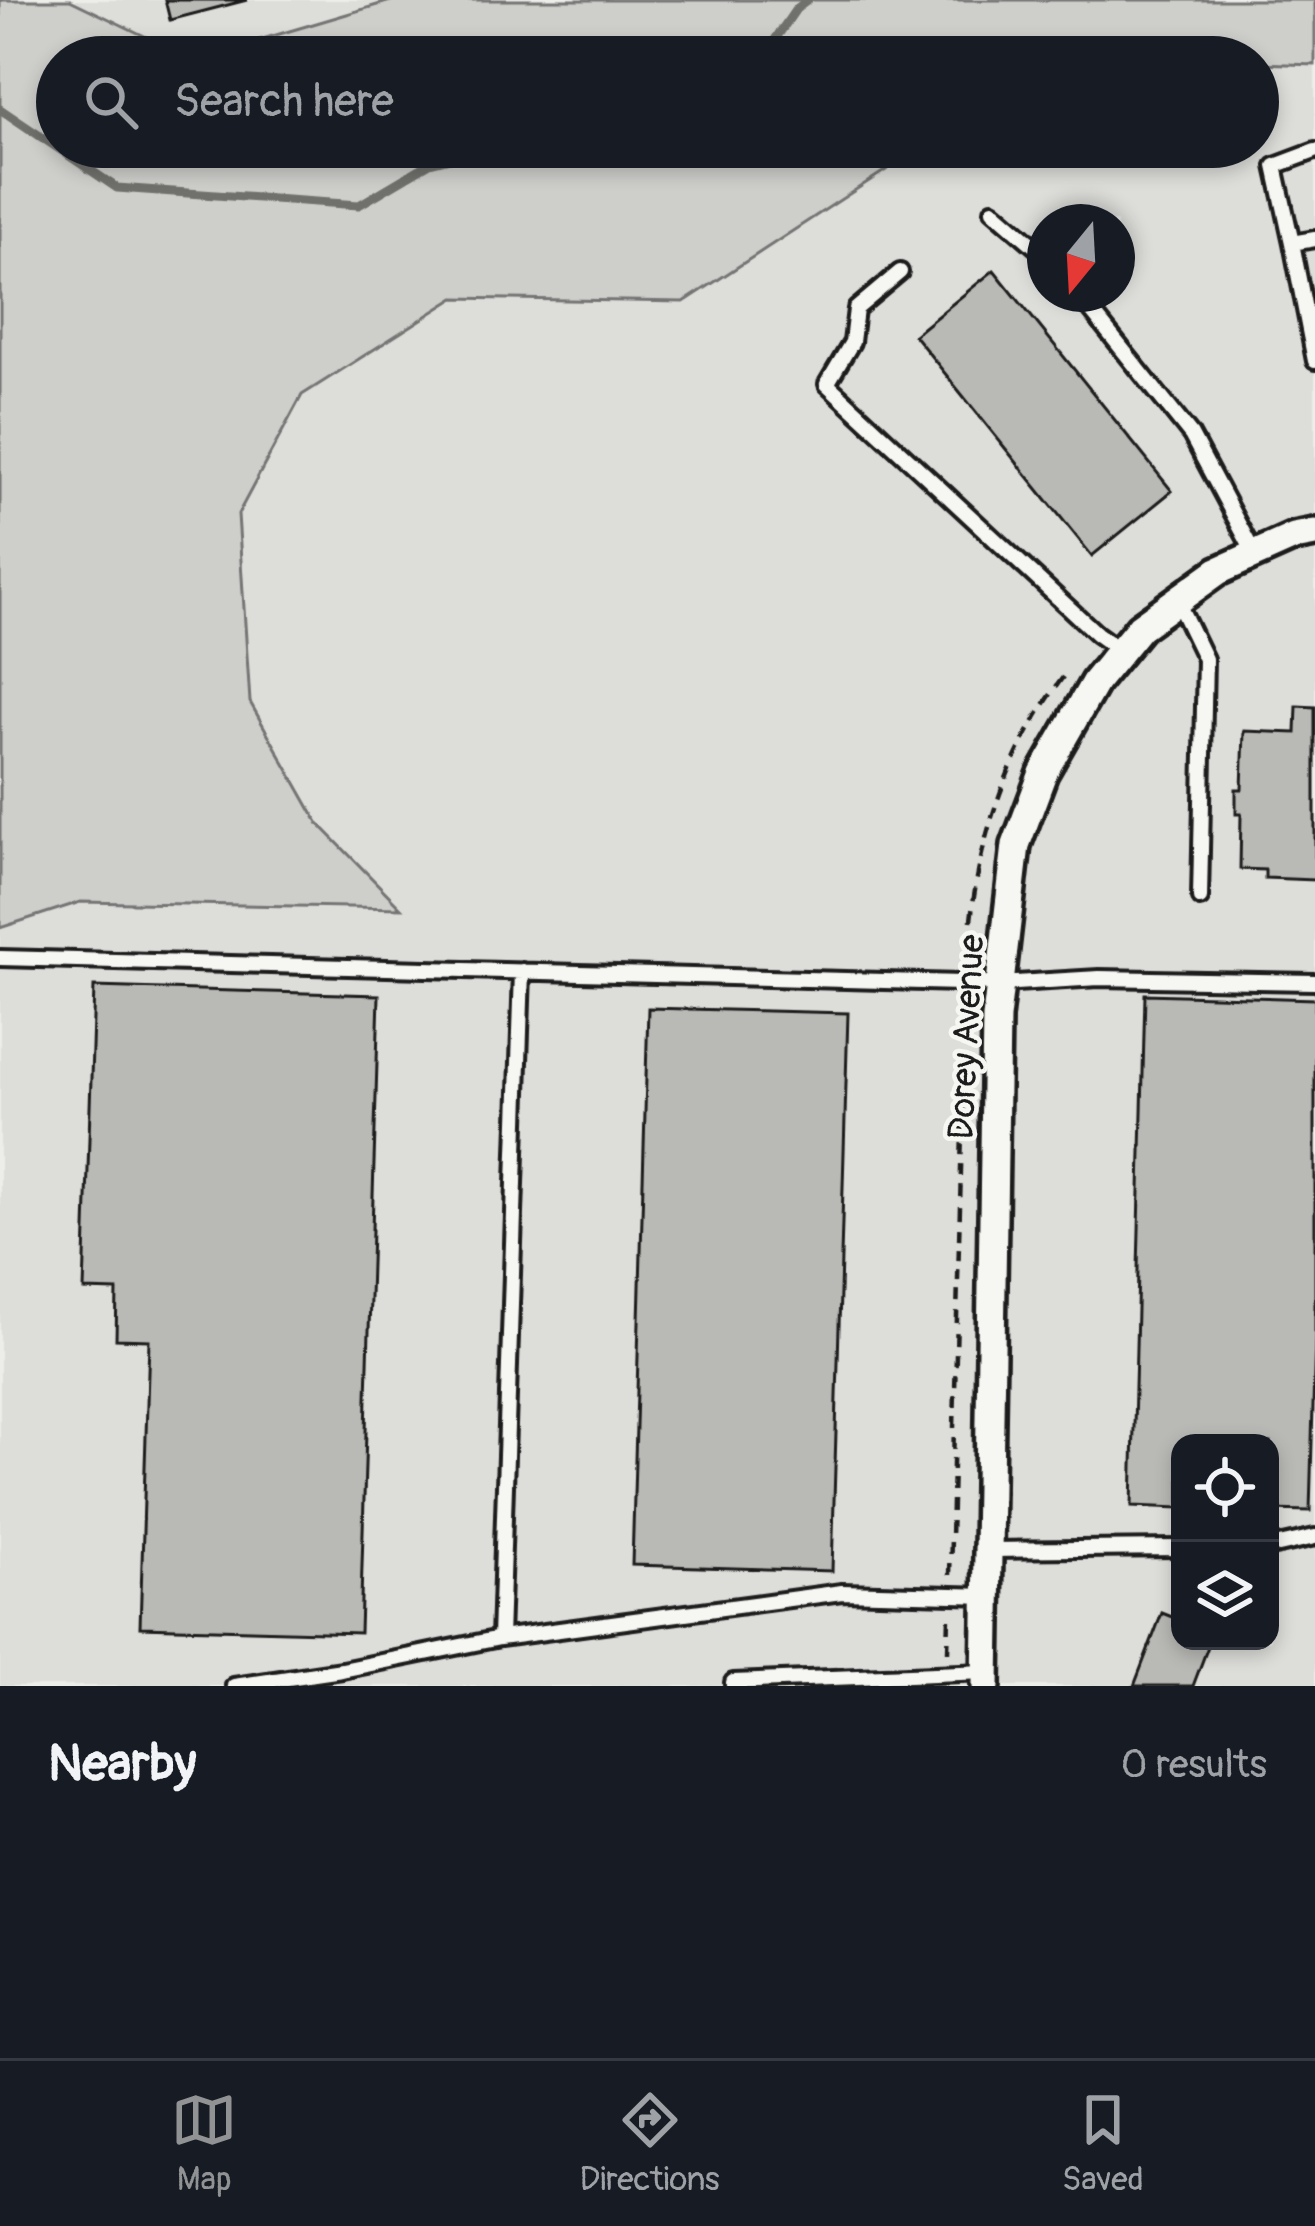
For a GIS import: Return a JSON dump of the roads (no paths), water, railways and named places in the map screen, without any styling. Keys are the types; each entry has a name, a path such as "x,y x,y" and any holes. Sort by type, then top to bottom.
{"street":[{"name":"Dorey Avenue","path":"986,1679 996,1018 1016,845 1043,773 1095,682 1139,627 1218,572 1294,537 1315,533"}],"lane":[{"path":"1279,164 1315,151"},
{"path":"1275,168 1315,361"},
{"path":"993,210 1027,239"},
{"path":"1292,243 1315,239"},
{"path":"900,272 856,309 852,342 826,385 1120,651"},
{"path":"1092,312 1191,435 1255,555"},
{"path":"1177,601 1205,659 1200,898"},
{"path":"0,958 1000,985 1099,978 1315,982"},
{"path":"500,1638 521,971"},
{"path":"1279,1544 1315,1537"},
{"path":"989,1550 1171,1548"},
{"path":"234,1686 500,1638 842,1592 989,1596"},
{"path":"733,1686 733,1682 986,1679"}],"waterway":[{"path":"777,36 808,0"},
{"path":"0,109 36,133"},
{"path":"87,168 117,188 359,205 422,168"}]}
